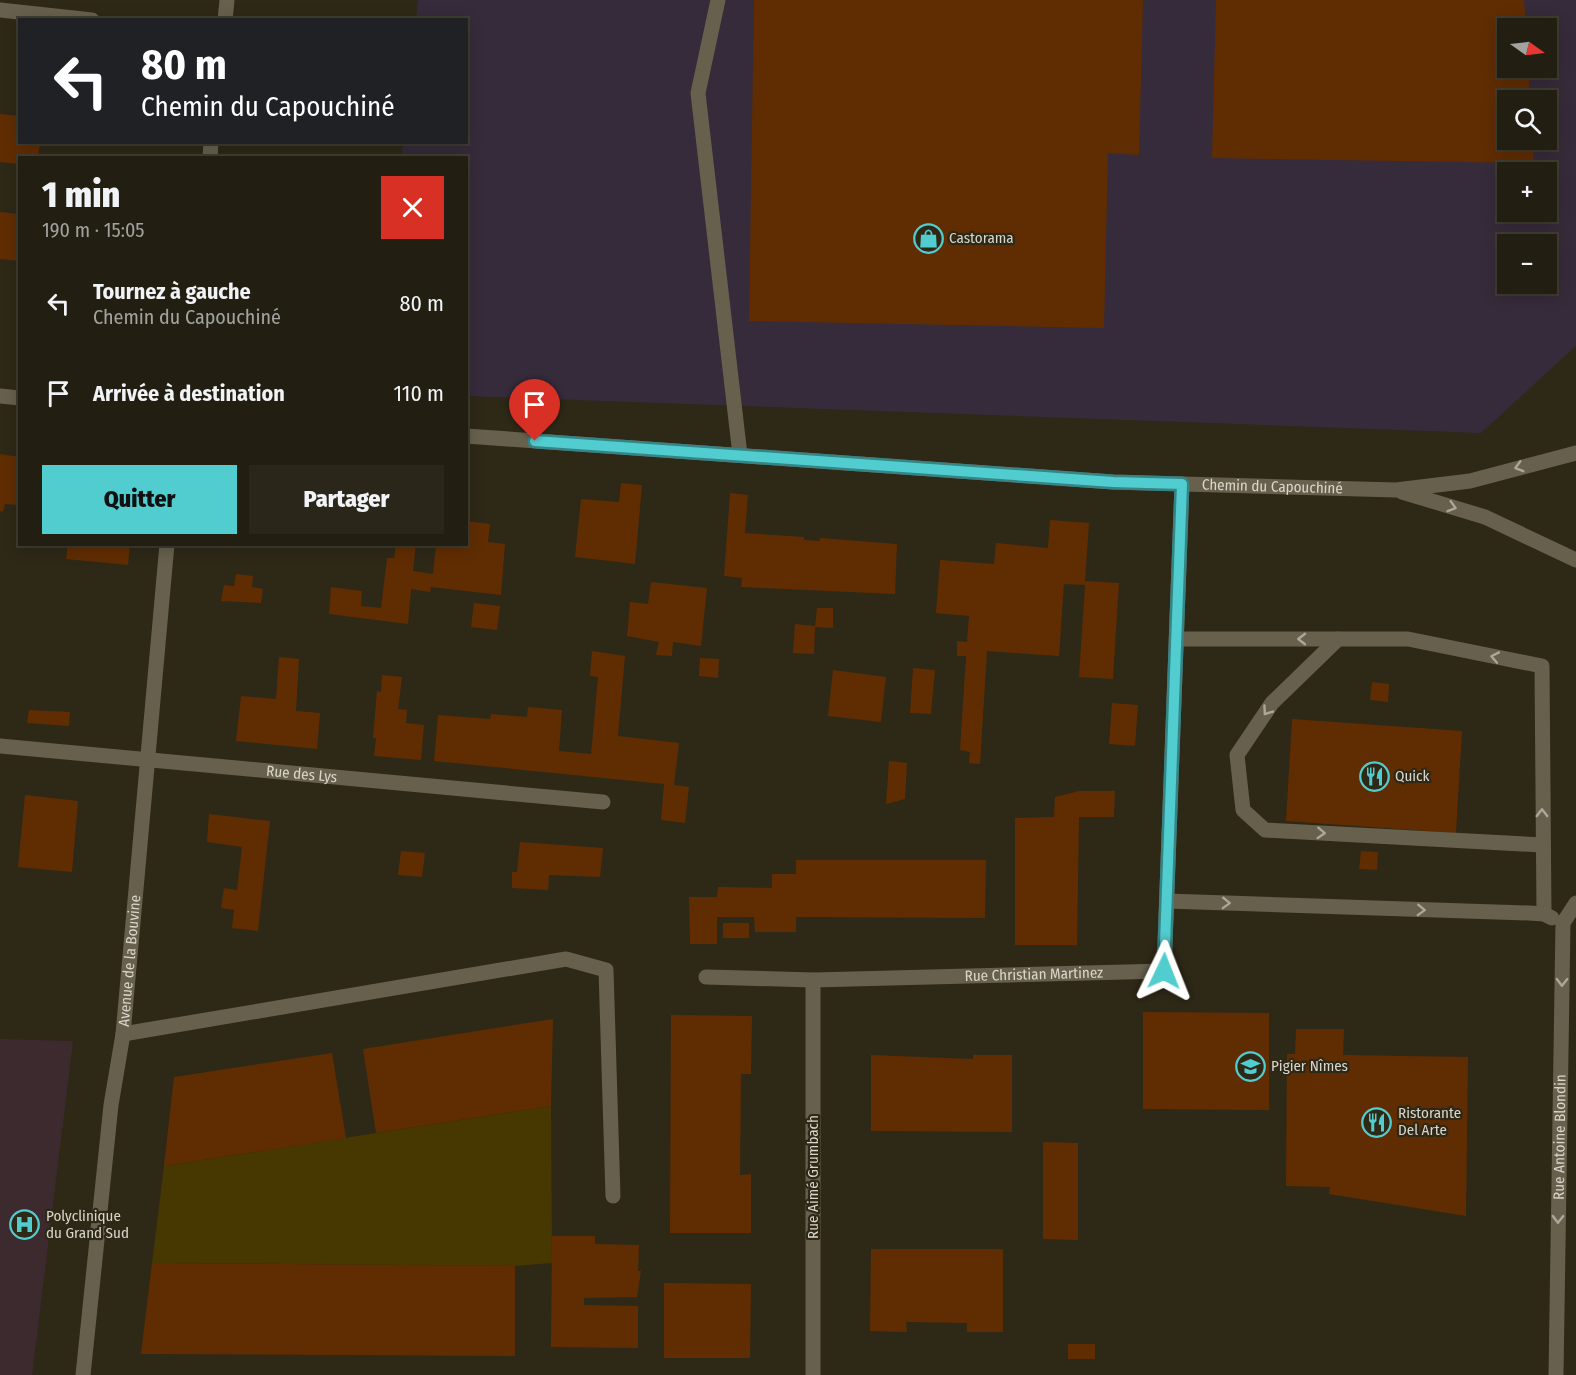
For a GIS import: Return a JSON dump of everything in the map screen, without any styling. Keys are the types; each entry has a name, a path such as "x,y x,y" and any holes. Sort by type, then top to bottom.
{"street":[{"path":"225,18 227,0"},
{"path":"718,0 698,93 740,455"},
{"path":"0,10 74,18"},
{"path":"0,396 18,398"},
{"name":"Chemin du Capouchiné","path":"468,436 1113,482 1396,490 1470,481 1576,453"},
{"name":"Rue Christian Martinez","path":"706,977 813,980 1164,971 1182,484"},
{"name":"Chemin du Capouchiné","path":"1396,490 1485,517 1576,560"},
{"name":"Avenue de la Bouvine","path":"83,1375 111,1105 123,1034 150,759 167,546"},
{"path":"1177,639 1408,639 1542,666 1544,914"},
{"path":"1338,639 1272,703 1237,754 1243,810 1264,830 1542,845"},
{"name":"Rue des Lys","path":"0,746 603,802"},
{"path":"1167,901 1544,914 1563,923 1576,903"},
{"name":"Rue Antoine Blondin","path":"1556,1375 1563,923"},
{"path":"123,1034 566,959 606,970 614,1196"},
{"name":"Rue Aimé Grumbach","path":"813,980 813,1375"}],"shaded area":[{"path":"418,0 1576,0 1576,346 1481,433 468,396 468,156 402,156 403,144 468,144 468,18 416,18"},
{"name":"Polyclinique du Grand Sud","path":"0,1039 73,1041 32,1375 0,1375"},
{"path":"551,1106 552,1263 515,1266 152,1263 164,1166"}],"building":[{"name":"Castorama","path":"754,0 1143,0 1139,155 1108,153 1104,328 749,321"},
{"path":"1216,0 1524,0 1525,18 1497,18 1497,78 1529,78 1529,90 1497,90 1497,150 1533,150 1534,162 1212,158"},
{"path":"0,114 18,116 18,144 40,144 38,156 18,156 18,164 0,162"},
{"path":"0,212 18,214 18,261 0,259"},
{"path":"0,454 18,457 18,505 5,504 3,512 0,511"},
{"path":"621,483 642,485 635,564 575,557 581,499 619,502"},
{"path":"730,493 748,495 745,533 804,537 804,540 820,541 820,538 897,544 895,594 741,587 742,578 724,576"},
{"path":"1050,520 1089,523 1085,581 1119,583 1113,679 1079,677 1085,585 1064,584 1059,656 987,651 980,764 969,763 970,752 960,750 966,656 957,656 957,641 967,642 969,616 936,613 940,560 994,564 996,543 1048,548"},
{"path":"468,521 490,524 488,542 505,544 501,595 431,587 430,592 411,589 408,624 329,614 331,587 362,591 361,606 381,608 387,558 394,558 396,546 416,546 413,571 433,574 436,546 468,546"},
{"path":"68,546 130,546 128,565 66,559"},
{"path":"236,574 253,576 252,587 263,589 261,603 221,601 224,585 234,586"},
{"path":"651,582 707,588 701,646 673,642 672,656 656,655 659,642 627,636 630,602 648,604"},
{"path":"474,603 500,606 497,630 471,627"},
{"path":"817,608 833,608 833,628 815,627"},
{"path":"795,624 815,626 814,654 793,653"},
{"path":"592,651 625,656 618,736 679,743 674,785 689,787 685,823 661,820 664,784 434,761 438,715 490,719 491,714 527,717 528,707 562,710 559,751 591,754 598,677 590,676"},
{"path":"279,657 299,659 296,711 320,713 317,749 236,741 241,696 276,699"},
{"path":"700,658 719,659 718,678 699,676"},
{"path":"913,668 935,670 931,714 910,713"},
{"path":"833,670 886,677 881,722 828,716"},
{"path":"382,675 402,677 398,709 407,710 406,723 424,725 421,760 374,756 376,738 373,738 377,691 381,692"},
{"path":"1372,682 1389,684 1388,702 1370,700"},
{"path":"1112,703 1138,705 1135,746 1109,744"},
{"path":"29,710 70,712 69,726 27,723"},
{"name":"Quick","path":"1292,719 1462,731 1456,833 1286,821"},
{"path":"889,761 907,763 905,799 886,804"},
{"path":"1079,791 1115,791 1114,817 1079,817 1077,945 1015,945 1015,818 1054,817 1055,797"},
{"path":"25,795 78,801 72,872 18,867"},
{"path":"209,814 270,821 258,931 232,928 234,910 221,908 224,888 237,890 242,847 207,842"},
{"path":"520,842 603,848 600,877 549,875 548,890 512,888 512,872 517,872"},
{"path":"401,851 425,853 422,877 398,875"},
{"path":"1361,851 1378,852 1377,870 1359,869"},
{"path":"796,860 986,860 985,918 796,917 796,932 755,932 754,917 717,917 717,944 690,944 689,897 717,897 718,887 772,888 772,874 796,874"},
{"path":"723,923 749,923 749,938 723,938"},
{"path":"1143,1012 1269,1013 1269,1110 1143,1109"},
{"path":"671,1015 752,1016 751,1074 741,1074 740,1175 751,1174 751,1233 670,1233"},
{"path":"553,1019 551,1106 376,1133 363,1049"},
{"name":"Ristorante Del Arte","path":"1296,1029 1344,1029 1343,1055 1468,1057 1466,1216 1329,1194 1330,1187 1286,1186 1287,1054 1295,1054"},
{"path":"332,1053 346,1138 164,1166 174,1077"},
{"path":"871,1055 973,1059 973,1055 1012,1055 1012,1132 871,1131"},
{"path":"1043,1142 1078,1143 1078,1240 1043,1239"},
{"path":"552,1236 595,1236 595,1244 639,1245 638,1271 641,1271 637,1297 584,1298 584,1305 638,1306 638,1348 551,1347"},
{"path":"871,1249 1003,1249 1003,1332 967,1332 967,1323 906,1322 907,1332 870,1331"},
{"path":"152,1263 515,1266 515,1356 141,1354"},
{"path":"664,1283 751,1284 750,1358 664,1358"},
{"path":"1068,1344 1095,1344 1095,1359 1068,1359"}],"place":[{"name":"Castorama","path":"928,238"},
{"name":"Quick","path":"1374,776"},
{"name":"Pigier Nîmes","path":"1250,1066"},
{"name":"Ristorante Del Arte","path":"1377,1122"},
{"name":"Polyclinique du Grand Sud","path":"25,1225"}],"route":[{"path":"535,441 1113,482 1182,484 1164,971"}]}
